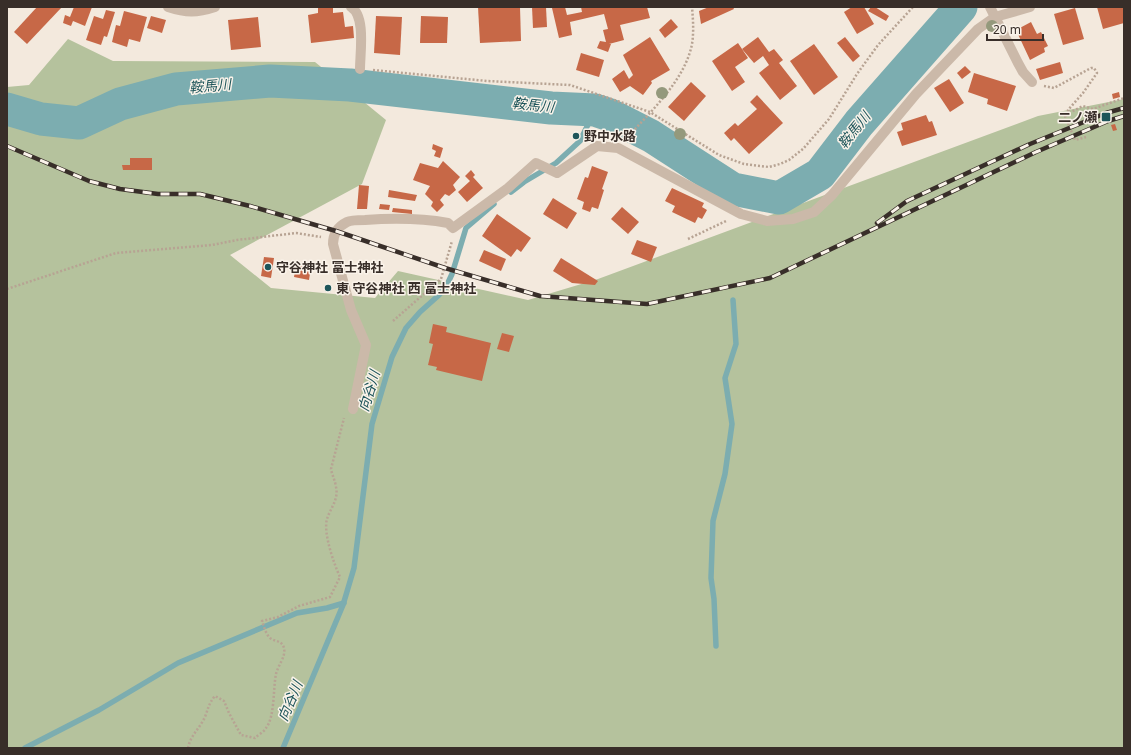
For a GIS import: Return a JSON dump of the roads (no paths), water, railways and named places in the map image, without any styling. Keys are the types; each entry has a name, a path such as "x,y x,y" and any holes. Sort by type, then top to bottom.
{"street":[{"path":"168,7 183,12 204,11 215,7"},
{"path":"351,7 358,14 360,20 360,69"},
{"path":"990,7 1023,72 1032,82"},
{"path":"353,409 366,345 351,310 340,274 334,235 347,222 401,218 425,219 448,223 453,228 508,188 536,163 557,173 597,146 618,148 741,214 768,220 793,219 814,212 832,195 916,94 978,29 995,17 1030,7"}],"waterway":[{"name":"鞍馬川","path":"7,109 41,119 79,123 120,104 176,89 270,81 350,85 551,108 595,110 610,115 651,136 733,189 779,198 820,174 859,123 961,7"},
{"name":"向谷川","path":"511,192 524,182 556,163 580,141 595,110"},
{"name":"向谷川","path":"283,748 343,605 354,568 372,424 392,357 406,328 446,287 452,274 466,228 494,204"},
{"path":"716,646 714,599 711,578 713,521 725,474 732,424 725,378 736,344 733,300"},
{"path":"25,748 99,710 178,663 297,613 327,608 344,603"}],"railway":[{"path":"877,223 907,201 1030,144 1106,113 1124,108"},
{"path":"7,146 89,181 120,189 158,194 200,194 250,206 336,231 445,268 540,296 647,304 770,278 1036,152 1108,121 1124,116"}],"place":[{"name":"二ノ瀬","path":"1106,117"},
{"name":"野中水路","path":"576,136"},
{"name":"守谷神社 冨士神社","path":"268,267"},
{"name":"東 守谷神社 西 冨士神社","path":"328,288"}]}
